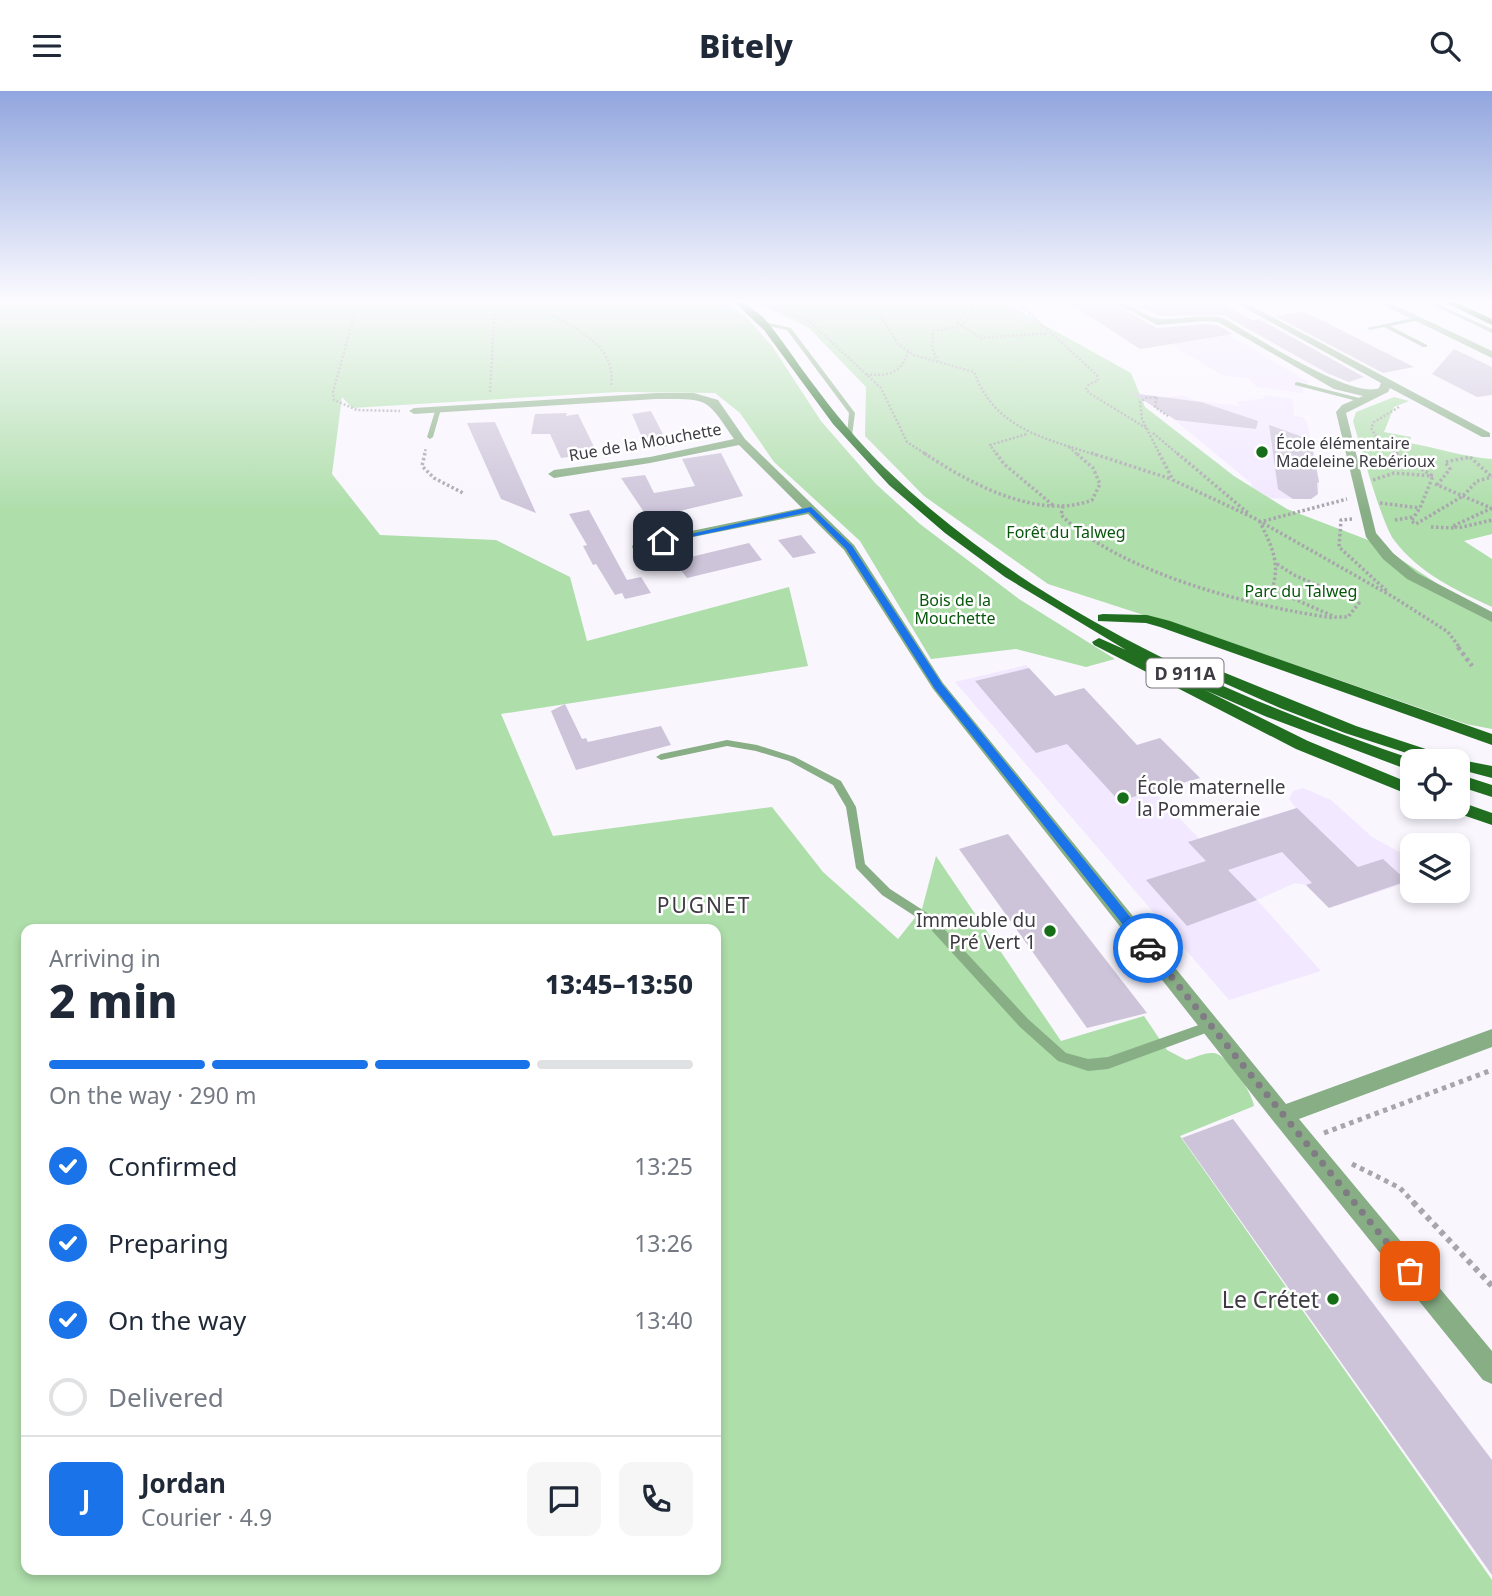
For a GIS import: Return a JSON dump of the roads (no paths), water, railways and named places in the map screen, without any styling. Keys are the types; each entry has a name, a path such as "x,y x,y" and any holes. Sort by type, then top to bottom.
{"main road":[{"name":"D 911A","path":"800,372 850,435 893,482 1012,576 1074,615 1147,655 1272,713 1400,761"},
{"name":"D 911A","path":"975,548 1016,566 1103,618 1245,688 1406,749"},
{"path":"975,548 1000,579 1136,663 1302,745 1400,785"},
{"path":"1103,618 1147,619 1165,624 1492,740"},
{"path":"1470,767 1492,772"},
{"path":"1470,784 1492,791"},
{"path":"1470,811 1492,819"}],"street":[{"path":"1312,372 1338,387 1373,394"},
{"path":"1370,372 1486,435"},
{"path":"1386,383 1384,390 1341,412 1370,534 1388,556 1412,576 1492,618"},
{"path":"414,411 607,399 694,397 714,402 741,441 849,548 938,686 1210,1026 1492,1371"},
{"name":"Rue de la Mouchette","path":"554,474 650,460 741,441"},
{"path":"638,546 811,510"},
{"path":"1282,1115 1492,1038"}],"lane":[{"path":"822,372 850,410 850,435"},
{"path":"1297,384 1361,400"},
{"path":"430,437 438,409"},
{"path":"661,757 727,743 758,748 792,759 837,783 851,807 860,865 886,892 928,919 1024,1023 1062,1057 1088,1065 1108,1063 1210,1026"}],"place":[{"name":"École élémentaire Madeleine Rebérioux","path":"1262,452"},
{"name":"École maternelle la Pommeraie","path":"1123,798"},
{"name":"Immeuble du Pré Vert 1","path":"1050,931"},
{"name":"Le Crétet","path":"1333,1299"}],"district":[{"name":"PUGNET","path":"704,905"}],"park label":[{"name":"Forêt du Talweg","path":"1066,532"},
{"name":"Parc du Talweg","path":"1301,591"},
{"name":"Bois de la Mouchette","path":"955,609"}]}
